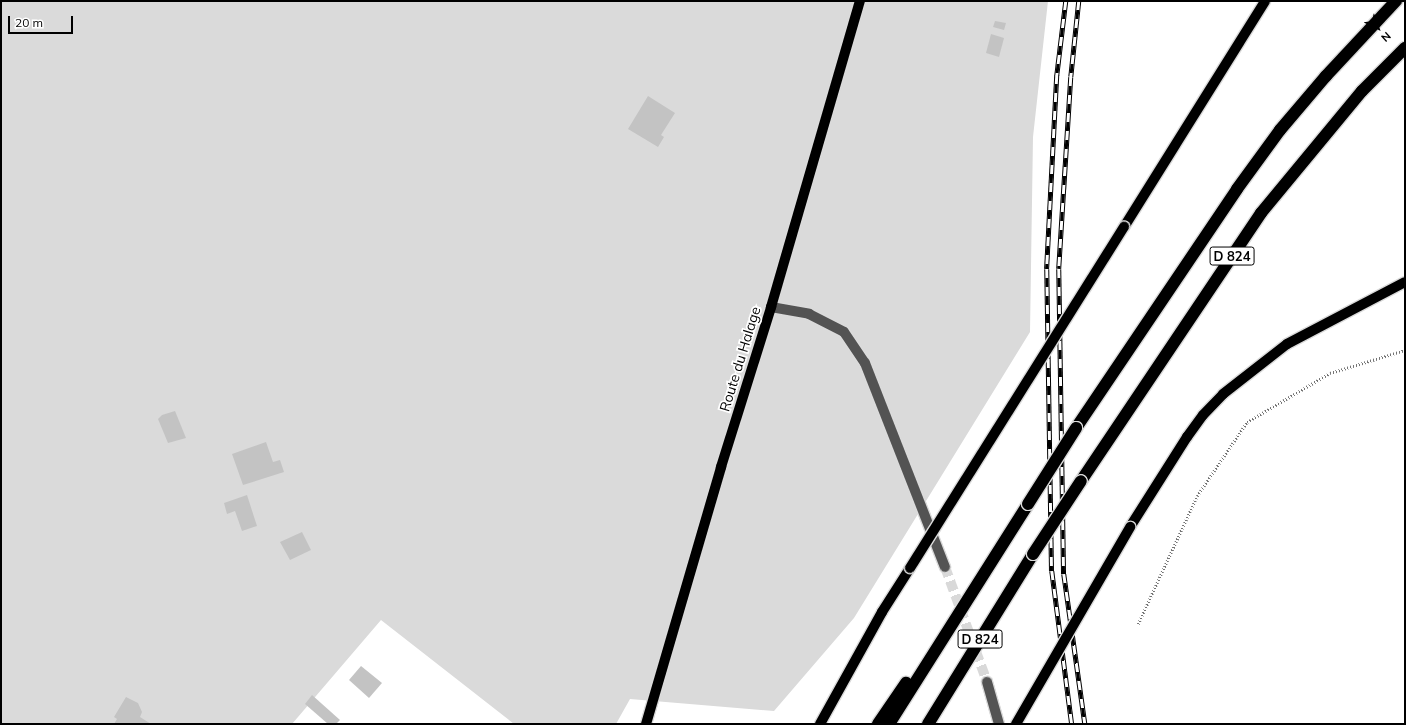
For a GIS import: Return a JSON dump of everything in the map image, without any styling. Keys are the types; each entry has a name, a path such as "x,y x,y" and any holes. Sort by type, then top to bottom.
{"highway":[{"name":"D 824","path":"889,724 1076,428 1237,189 1280,130 1326,76 1396,1"},
{"name":"D 824","path":"928,724 1032,554 1261,213 1362,91 1405,48"},
{"path":"878,724 986,570"}],"main road":[{"name":"Route du Halage","path":"646,724 721,467 771,307 860,1"},
{"path":"820,724 882,612 1265,1"},
{"path":"1016,724 1130,527 1171,461 1203,415 1223,394 1287,344 1405,282"}],"street":[{"path":"771,307 809,314 844,332 865,363 945,567"},
{"path":"987,682 999,724"}],"path":[{"path":"1138,624 1197,496 1247,422 1330,373 1405,350"}],"shaded area":[{"path":"1,1 1048,1 1033,137 1030,332 854,618 774,711 630,699 616,724 514,724 381,620 292,724 1,724"}],"building":[{"path":"995,21 1006,23 1004,30 993,27"},
{"path":"991,34 1004,38 999,57 986,53"},
{"path":"648,96 675,113 661,135 664,137 658,147 628,129"},
{"path":"175,411 186,438 168,443 158,419 162,415"},
{"path":"266,442 273,462 280,460 284,472 243,485 232,454"},
{"path":"247,495 257,526 242,531 235,511 227,514 224,503"},
{"path":"302,532 311,550 290,560 280,542"},
{"path":"361,666 382,683 369,698 349,680"},
{"path":"312,695 340,720 336,724 328,724 305,704"},
{"path":"126,697 138,703 142,712 140,717 151,724 114,724 117,719 114,717"}],"tunnel":[{"path":"945,567 987,682"}],"railway":[{"path":"1066,1 1057,75 1047,269 1052,571 1072,724"},
{"path":"1079,1 1071,77 1059,269 1064,574 1085,724"}]}
